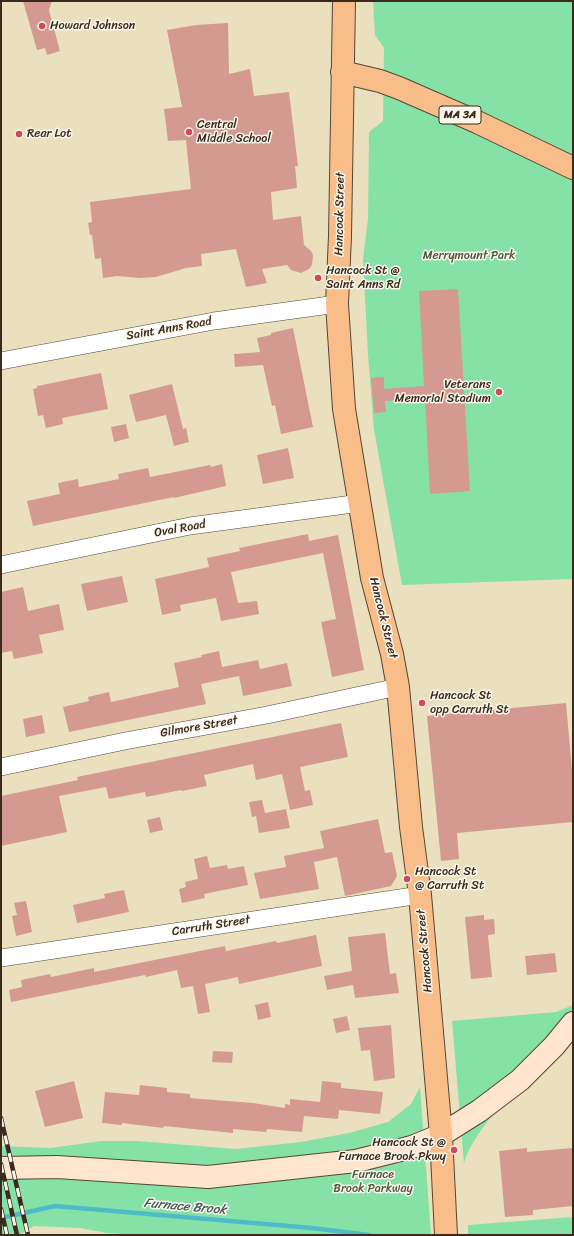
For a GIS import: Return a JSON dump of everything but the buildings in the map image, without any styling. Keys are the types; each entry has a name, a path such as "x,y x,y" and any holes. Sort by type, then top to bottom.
{"main road":[{"name":"Hancock Street","path":"344,1 340,236 337,304 344,409 372,578 392,654 398,687 411,827 420,895 441,1135 446,1235"},
{"name":"MA 3A","path":"342,72 380,81 399,88 477,122 573,168"},
{"path":"1,1168 57,1168 208,1177 356,1161 412,1147 441,1135 479,1111 520,1080 554,1046 573,1023"}],"street":[{"name":"Saint Anns Road","path":"1,361 214,321 337,304"},
{"name":"Oval Road","path":"1,565 190,526 360,503"},
{"name":"Gilmore Street","path":"1,767 125,741 267,715 398,687"},
{"name":"Carruth Street","path":"1,958 420,895"}],"green space":[{"name":"Merrymount Park","path":"373,1 573,1 573,581 572,579 402,585 374,430 363,259 368,219 369,132 383,121 384,48 375,35"},
{"path":"573,1005 573,1036 527,1079 495,1113 481,1130 471,1147 464,1164 452,1021 556,1012"},
{"name":"Furnace Brook Parkway","path":"420,1087 431,1235 140,1235 107,1233 80,1228 34,1226 19,1235 1,1235 1,1146 50,1148 101,1141 137,1141 236,1149 301,1142 349,1133 388,1122 411,1104"},
{"path":"573,1217 573,1235 468,1235 468,1225"}],"waterway":[{"name":"Furnace Brook","path":"1,1218 55,1206 312,1228 369,1235"}],"railway":[{"path":"1,1118 28,1235"},
{"path":"1,1164 17,1235"},
{"path":"1,1209 7,1235"}],"place":[{"name":"Howard Johnson","path":"42,26"},
{"name":"Central Middle School","path":"189,132"},
{"name":"Rear Lot","path":"19,134"},
{"name":"Hancock St @ Saint Anns Rd","path":"318,278"},
{"name":"Veterans Memorial Stadium","path":"499,392"},
{"name":"Hancock St opp Carruth St","path":"422,703"},
{"name":"Hancock St @ Carruth St","path":"407,879"},
{"name":"Hancock St @ Furnace Brook Pkwy","path":"454,1150"}]}
